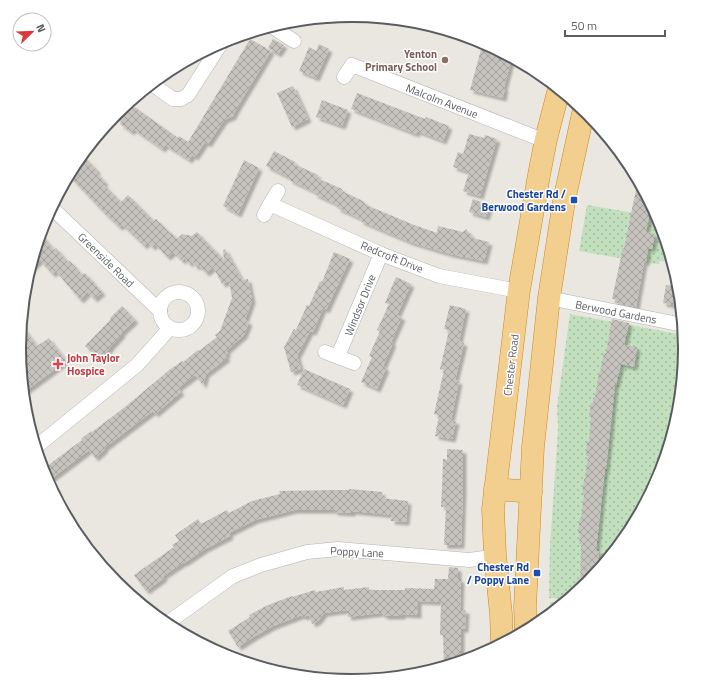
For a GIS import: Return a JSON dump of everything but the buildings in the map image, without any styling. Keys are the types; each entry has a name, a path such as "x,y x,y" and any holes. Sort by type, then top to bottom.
{"highway":[{"name":"Chester Road","path":"502,634 495,555 493,509 495,489 519,290 546,140 558,95"},
{"path":"526,624 525,606 533,447 549,298 564,201 582,116"},
{"path":"495,489 531,492"},
{"path":"502,634 513,631"}],"street":[{"path":"278,31 294,40"},
{"path":"157,87 173,99 181,99 188,95 215,53"},
{"name":"Malcolm Avenue","path":"344,77 352,65 546,140"},
{"name":"Redcroft Drive","path":"278,191 267,210 439,276 519,290"},
{"name":"Greenside Road","path":"56,212 160,311 163,321 170,328"},
{"name":"Windsor Drive","path":"338,356 381,254"},
{"path":"41,443 137,365 170,328 179,330 187,328 195,322 198,311 197,304 191,295 182,291 175,291 164,298 160,311"},
{"name":"Berwood Gardens","path":"549,298 678,324"},
{"path":"325,352 354,363"},
{"name":"Poppy Lane","path":"172,620 233,576 261,565 307,552 338,549 469,560 495,555"}],"green space":[{"path":"587,205 651,216 666,261 660,261 659,264 646,263 579,251"},
{"path":"570,314 678,334 678,369 676,391 667,432 654,473 624,529 598,563 583,579 561,599 549,598 550,545 558,427 557,407"},
{"path":"550,602 557,602 551,607 550,608"}],"place":[{"name":"Yenton Primary School","path":"445,60"},
{"name":"Chester Rd / Berwood Gardens","path":"574,200"},
{"name":"John Taylor Hospice","path":"58,364"},
{"name":"Chester Rd / Poppy Lane","path":"537,573"}]}
